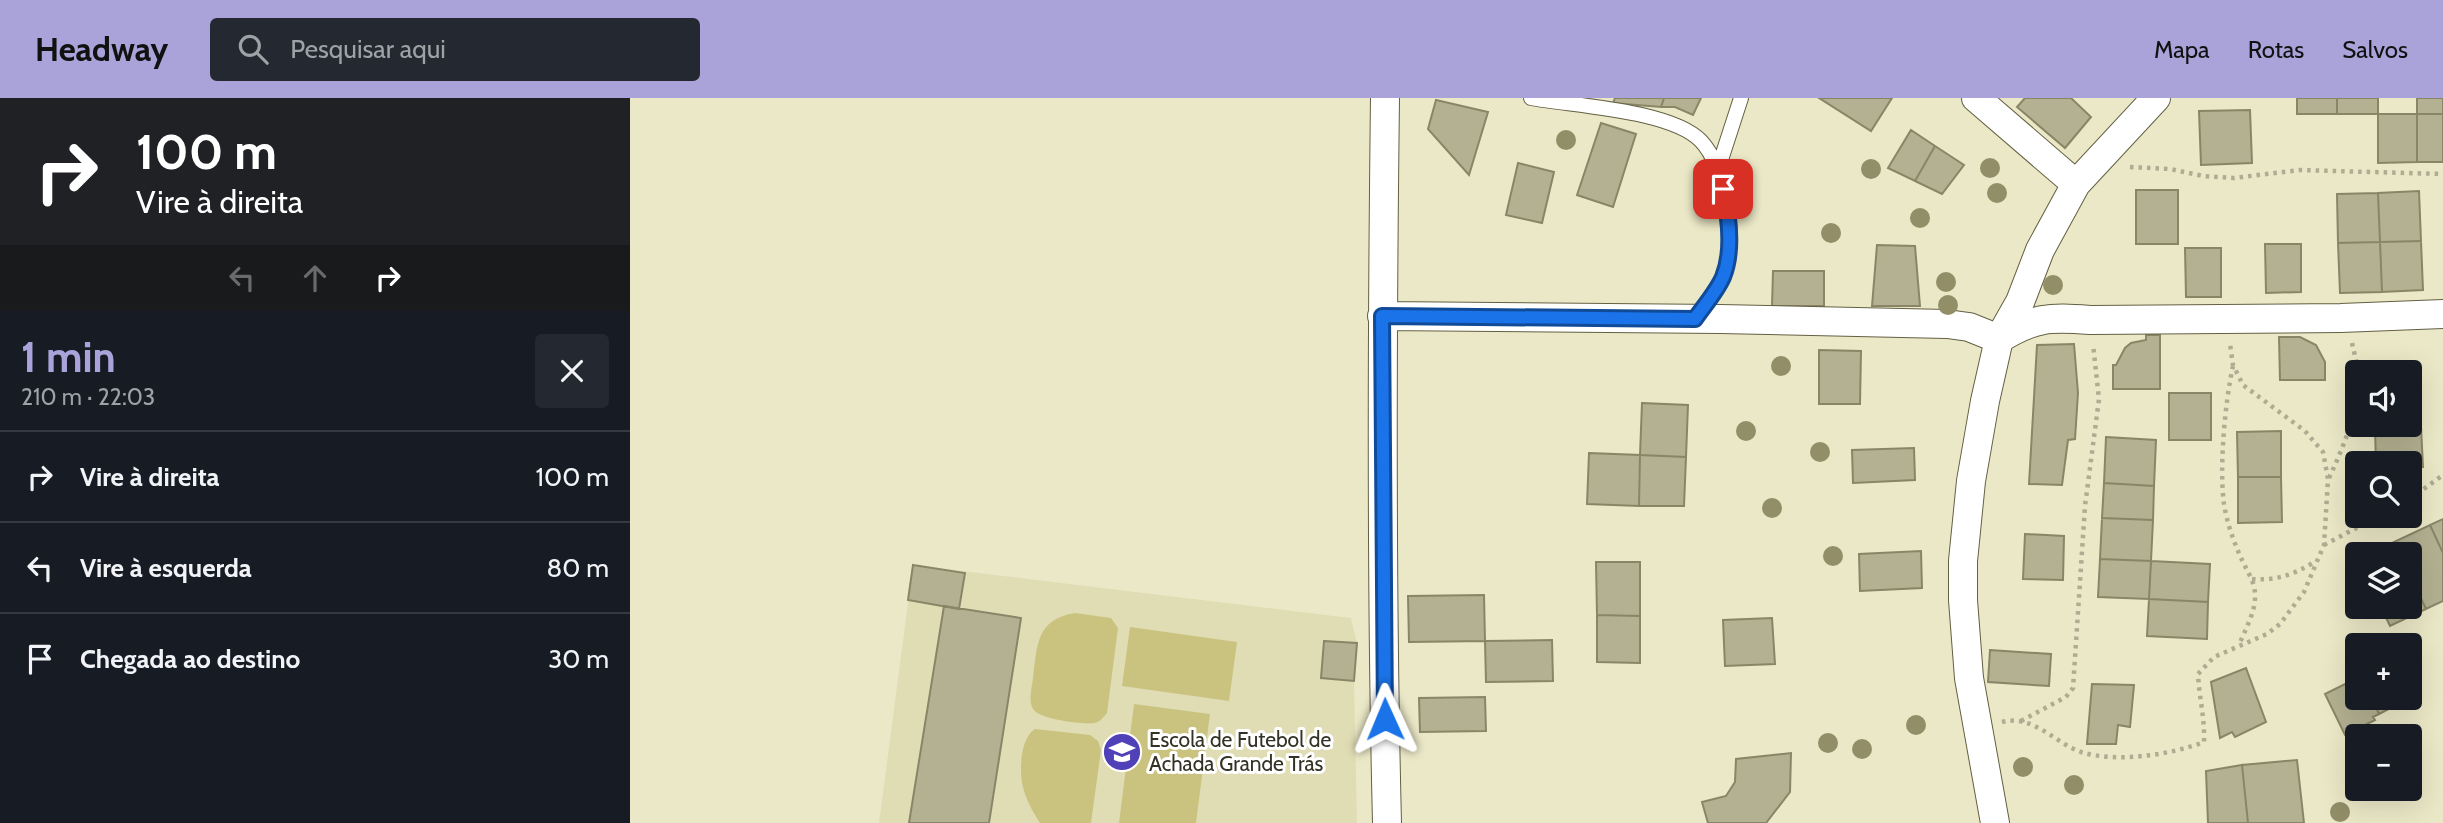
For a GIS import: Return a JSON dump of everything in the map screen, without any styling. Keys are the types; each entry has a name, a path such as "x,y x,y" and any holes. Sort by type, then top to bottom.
{"street":[{"path":"1385,98 1382,316 1387,823"},
{"path":"1976,98 2076,184"},
{"path":"1995,823 1977,733 1965,640 1963,561 1976,441 1999,339 2020,302 2040,250 2076,184 2156,98"},
{"path":"1999,339 2023,325 2041,319 2341,318 2443,314"},
{"path":"1382,316 1947,324 1969,327 1999,339"}],"lane":[{"path":"1531,98 1631,113 1668,122 1685,129 1700,140 1718,169 1728,209 1730,245 1723,276 1695,319"},
{"path":"1718,169 1741,98"}],"path":[{"path":"2123,167 2143,166 2234,178 2300,170 2443,174"},
{"path":"2228,318 2233,365 2224,439 2224,505 2232,538 2252,579 2255,595 2252,613 2239,646"},
{"path":"2020,721 2066,697 2073,688 2085,506 2099,399 2090,320"},
{"path":"1977,733 2006,721 2020,721 2080,751 2103,757 2129,758 2189,748 2204,741 2205,722 2197,674 2214,657 2267,634 2280,624 2304,592 2324,545 2328,479 2323,453 2305,431 2243,385 2233,365"},
{"path":"2328,479 2346,437"},
{"path":"2422,490 2443,475"},
{"path":"2324,545 2356,528"},
{"path":"2252,579 2283,577 2298,572 2317,560"}],"shaded area":[{"name":"Escola de Futebol de Achada Grande Trás","path":"913,565 1351,618 1357,643 1354,681 1357,823 879,823"},
{"path":"1075,613 1111,618 1118,628 1107,713 1094,723 1043,716 1033,709 1031,702 1041,636 1053,621"},
{"path":"1130,627 1237,642 1229,701 1122,686"},
{"path":"1134,704 1210,714 1196,823 1119,823"},
{"path":"1035,729 1090,735 1098,741 1101,750 1091,823 1040,823 1035,815 1024,792 1021,764 1026,740"}],"building":[{"path":"1615,98 1664,98 1661,107 1613,103"},
{"path":"1664,98 1701,98 1693,115 1675,107 1661,107"},
{"path":"1819,98 1892,98 1871,131"},
{"path":"2025,98 2071,98 2091,117 2065,148 2017,107"},
{"path":"2297,98 2337,98 2337,114 2297,114"},
{"path":"2337,98 2378,98 2378,114 2337,114"},
{"path":"2417,98 2443,98 2443,114 2417,114"},
{"path":"1436,100 1488,112 1469,175 1428,129"},
{"path":"2250,110 2252,163 2201,165 2199,111"},
{"path":"2378,114 2417,114 2417,162 2378,163"},
{"path":"2417,114 2443,114 2443,162 2417,162"},
{"path":"1601,123 1636,134 1613,207 1577,195"},
{"path":"1911,130 1935,146 1915,181 1888,168"},
{"path":"1935,146 1964,165 1942,194 1915,181"},
{"path":"1518,163 1554,172 1542,223 1506,215"},
{"path":"2136,190 2178,190 2178,244 2136,244"},
{"path":"2419,191 2421,241 2380,242 2378,193"},
{"path":"2378,193 2380,242 2338,243 2337,194"},
{"path":"2421,241 2423,290 2382,292 2380,242"},
{"path":"2380,242 2382,292 2340,293 2338,243"},
{"path":"2265,244 2301,244 2301,292 2266,293"},
{"path":"1877,245 1915,246 1920,306 1872,306"},
{"path":"2185,248 2221,248 2221,297 2186,297"},
{"path":"1773,271 1824,271 1824,306 1772,306"},
{"path":"2146,335 2160,335 2160,389 2113,389 2113,365 2116,365 2125,348 2131,343 2146,340"},
{"path":"2279,337 2300,337 2316,345 2325,362 2325,380 2280,380"},
{"path":"2074,344 2078,393 2075,439 2068,440 2062,485 2029,484 2037,345"},
{"path":"1819,350 1861,351 1860,404 1819,404"},
{"path":"2169,393 2211,393 2211,440 2169,440"},
{"path":"1642,403 1688,405 1686,457 1640,455"},
{"path":"2281,431 2281,477 2238,477 2237,432"},
{"path":"2106,437 2156,440 2154,486 2104,483"},
{"path":"2375,437 2422,437 2423,467 2422,451 2376,451"},
{"path":"1914,448 1915,480 1853,483 1852,450"},
{"path":"1589,453 1640,455 1639,506 1587,504"},
{"path":"1640,455 1686,457 1684,506 1639,506"},
{"path":"2238,477 2281,477 2282,522 2238,523"},
{"path":"2104,483 2154,486 2153,520 2102,518"},
{"path":"2102,518 2153,520 2151,561 2100,559"},
{"path":"2443,519 2443,553 2430,525"},
{"path":"2430,525 2443,553 2443,601 2426,609 2422,600 2422,542 2394,542"},
{"path":"2025,534 2064,536 2063,580 2023,579"},
{"path":"1921,551 1922,588 1860,591 1859,554"},
{"path":"2100,559 2151,561 2149,599 2098,597"},
{"path":"2151,561 2210,564 2208,602 2149,599"},
{"path":"1596,562 1640,562 1640,616 1597,615"},
{"path":"913,565 965,573 959,609 908,600"},
{"path":"1484,595 1485,641 1409,642 1408,596"},
{"path":"2149,599 2208,602 2207,639 2147,636"},
{"path":"944,606 1021,618 989,823 909,823"},
{"path":"1597,615 1640,616 1640,663 1597,662"},
{"path":"1772,618 1775,664 1725,666 1723,620"},
{"path":"2387,619 2405,619 2390,626"},
{"path":"1552,640 1553,681 1486,682 1485,641"},
{"path":"1324,641 1357,643 1354,681 1321,678"},
{"path":"1990,650 2051,654 2049,686 1988,682"},
{"path":"2246,668 2266,722 2235,737 2232,732 2220,738 2211,682"},
{"path":"2092,684 2134,685 2130,727 2118,725 2116,744 2087,744"},
{"path":"2345,684 2345,710 2377,710 2379,714 2367,724 2345,724 2345,735 2325,694"},
{"path":"1485,697 1486,731 1420,732 1419,698"},
{"path":"1791,753 1790,792 1766,823 1708,823 1702,802 1726,796 1735,782 1736,759"},
{"path":"2297,760 2304,823 2248,823 2242,765"},
{"path":"2242,765 2248,823 2208,823 2206,771"}],"place":[{"name":"Escola de Futebol de Achada Grande Trás","path":"1122,752"}],"route":[{"path":"1385,719 1382,316 1695,319 1723,276 1730,245 1728,209 1723,189"}]}
